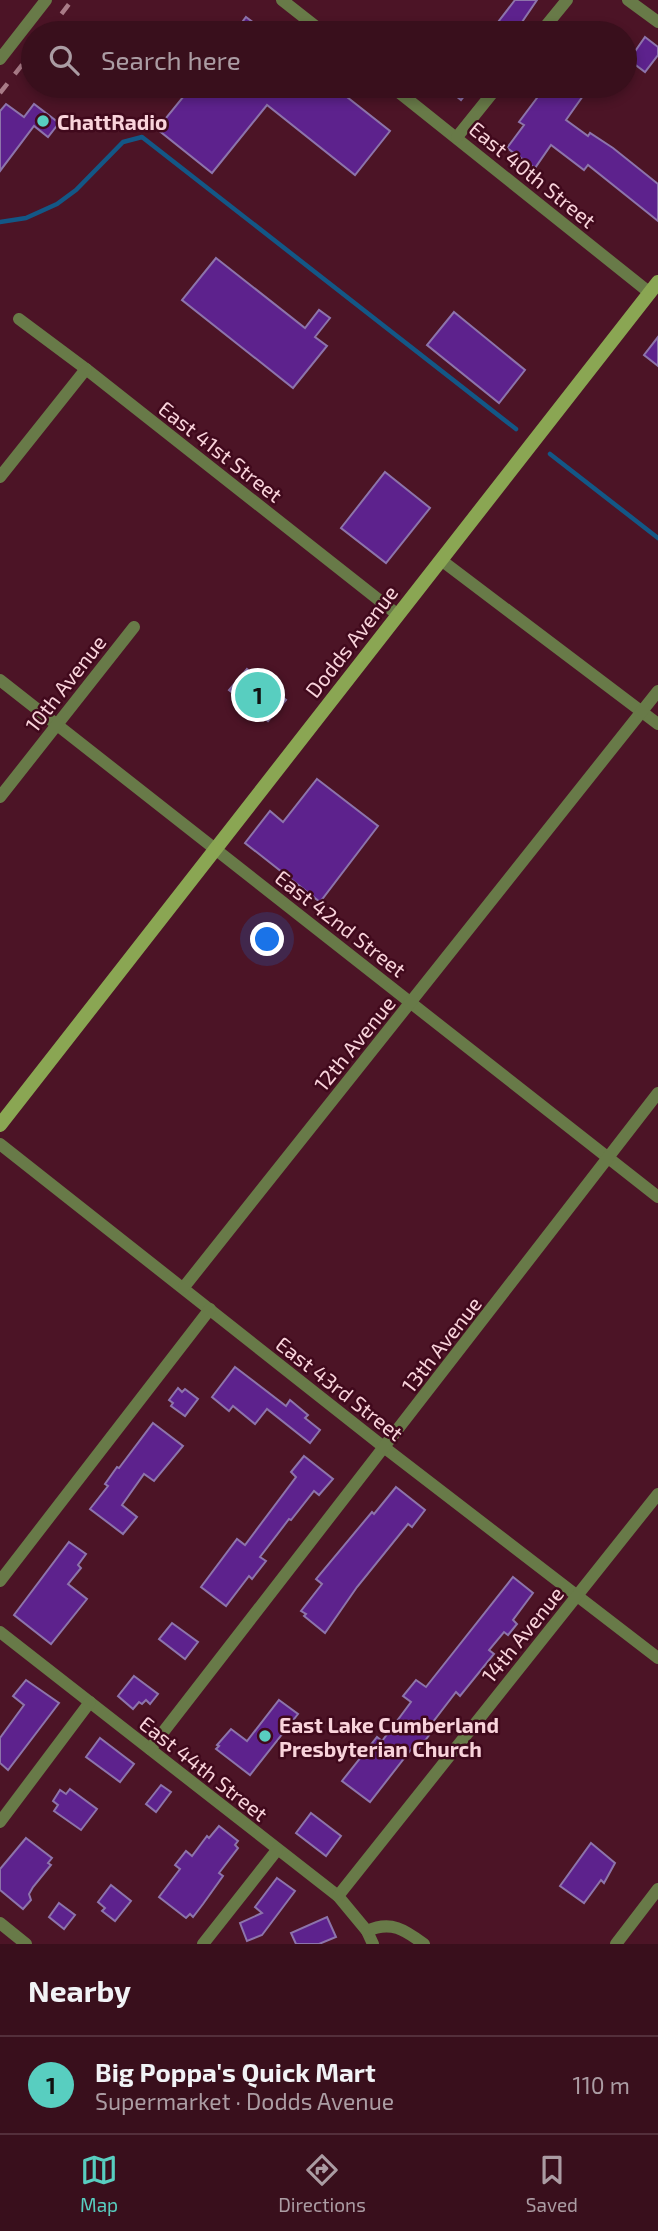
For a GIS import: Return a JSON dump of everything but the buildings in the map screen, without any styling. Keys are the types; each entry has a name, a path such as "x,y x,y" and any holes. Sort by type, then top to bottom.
{"street":[{"path":"30,21 46,0"},
{"path":"282,0 309,21"},
{"path":"549,21 566,0"},
{"path":"628,0 658,22"},
{"path":"0,59 21,32"},
{"name":"East 40th Street","path":"407,98 654,288"},
{"path":"457,137 488,98"},
{"name":"Dodds Avenue","path":"0,1125 654,288"},
{"name":"East 41st Street","path":"19,319 398,615"},
{"path":"0,477 86,369"},
{"path":"441,560 658,724"},
{"name":"10th Avenue","path":"0,797 134,626"},
{"name":"East 42nd Street","path":"0,680 658,1197"},
{"name":"12th Avenue","path":"184,1287 658,691"},
{"name":"13th Avenue","path":"150,1749 658,1093"},
{"name":"East 43rd Street","path":"0,1144 385,1448 658,1658"},
{"path":"0,1581 210,1309"},
{"name":"14th Avenue","path":"338,1896 658,1494"},
{"name":"East 44th Street","path":"0,1632 338,1896 367,1931 373,1944"},
{"path":"0,1822 90,1702"},
{"path":"204,1944 277,1850"},
{"path":"616,1944 658,1889"},
{"path":"0,1923 26,1944"},
{"path":"367,1931 380,1925 393,1925 424,1944"}],"waterway":[{"path":"0,222 26,218 57,204 76,190 123,142 142,137 516,429"},
{"path":"550,454 658,538"}],"railway":[{"path":"56,21 72,0"},
{"path":"0,93 21,66"}],"place":[{"name":"ChattRadio","path":"43,121"},
{"name":"Big Poppa's Quick Mart","path":"258,695"},
{"name":"East Lake Cumberland Presbyterian Church","path":"265,1736"}]}
